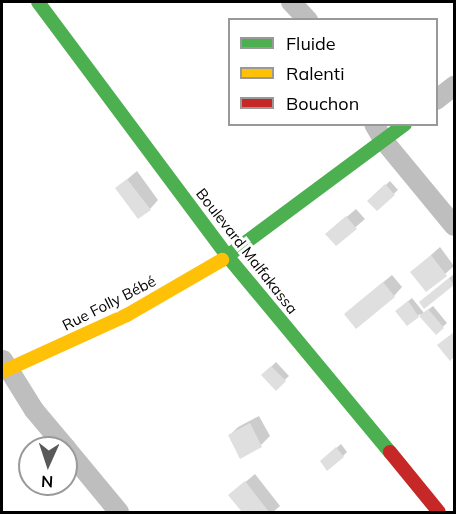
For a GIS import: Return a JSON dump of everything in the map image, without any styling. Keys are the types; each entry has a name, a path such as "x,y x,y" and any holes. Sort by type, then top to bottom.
{"street":[{"name":"Boulevard Malfakassa","path":"38,2 228,257 439,513"},
{"path":"291,2 308,18"},
{"path":"308,2 310,18"},
{"path":"438,98 454,86"},
{"name":"Rue Folly Bébé","path":"4,366 127,315 228,257 379,133 399,126"},
{"path":"379,133 454,226"},
{"path":"4,366 34,410 56,436"},
{"path":"78,463 119,513"}],"building":[{"path":"127,179 151,210 138,219 115,188"},
{"path":"385,184 395,195 377,211 367,201"},
{"path":"346,216 357,229 336,246 325,234"},
{"path":"431,255 447,276 426,292 410,272"},
{"path":"449,278 454,285 424,309 419,302"},
{"path":"383,282 395,297 356,329 344,314"},
{"path":"408,301 419,317 407,326 395,311"},
{"path":"428,309 444,328 436,335 419,316"},
{"path":"454,332 454,357 450,361 437,345"},
{"path":"271,366 286,381 276,391 261,375"},
{"path":"250,423 262,447 240,459 228,435"},
{"path":"336,447 344,457 327,471 320,461"},
{"path":"245,481 269,512 242,512 228,495"}],"traffic: fast":[{"path":"38,2 228,257 390,452"},
{"path":"222,260 402,126"}],"traffic: slow":[{"path":"2,372 127,315 222,260"}],"traffic: jam":[{"path":"390,452 439,512"}]}
